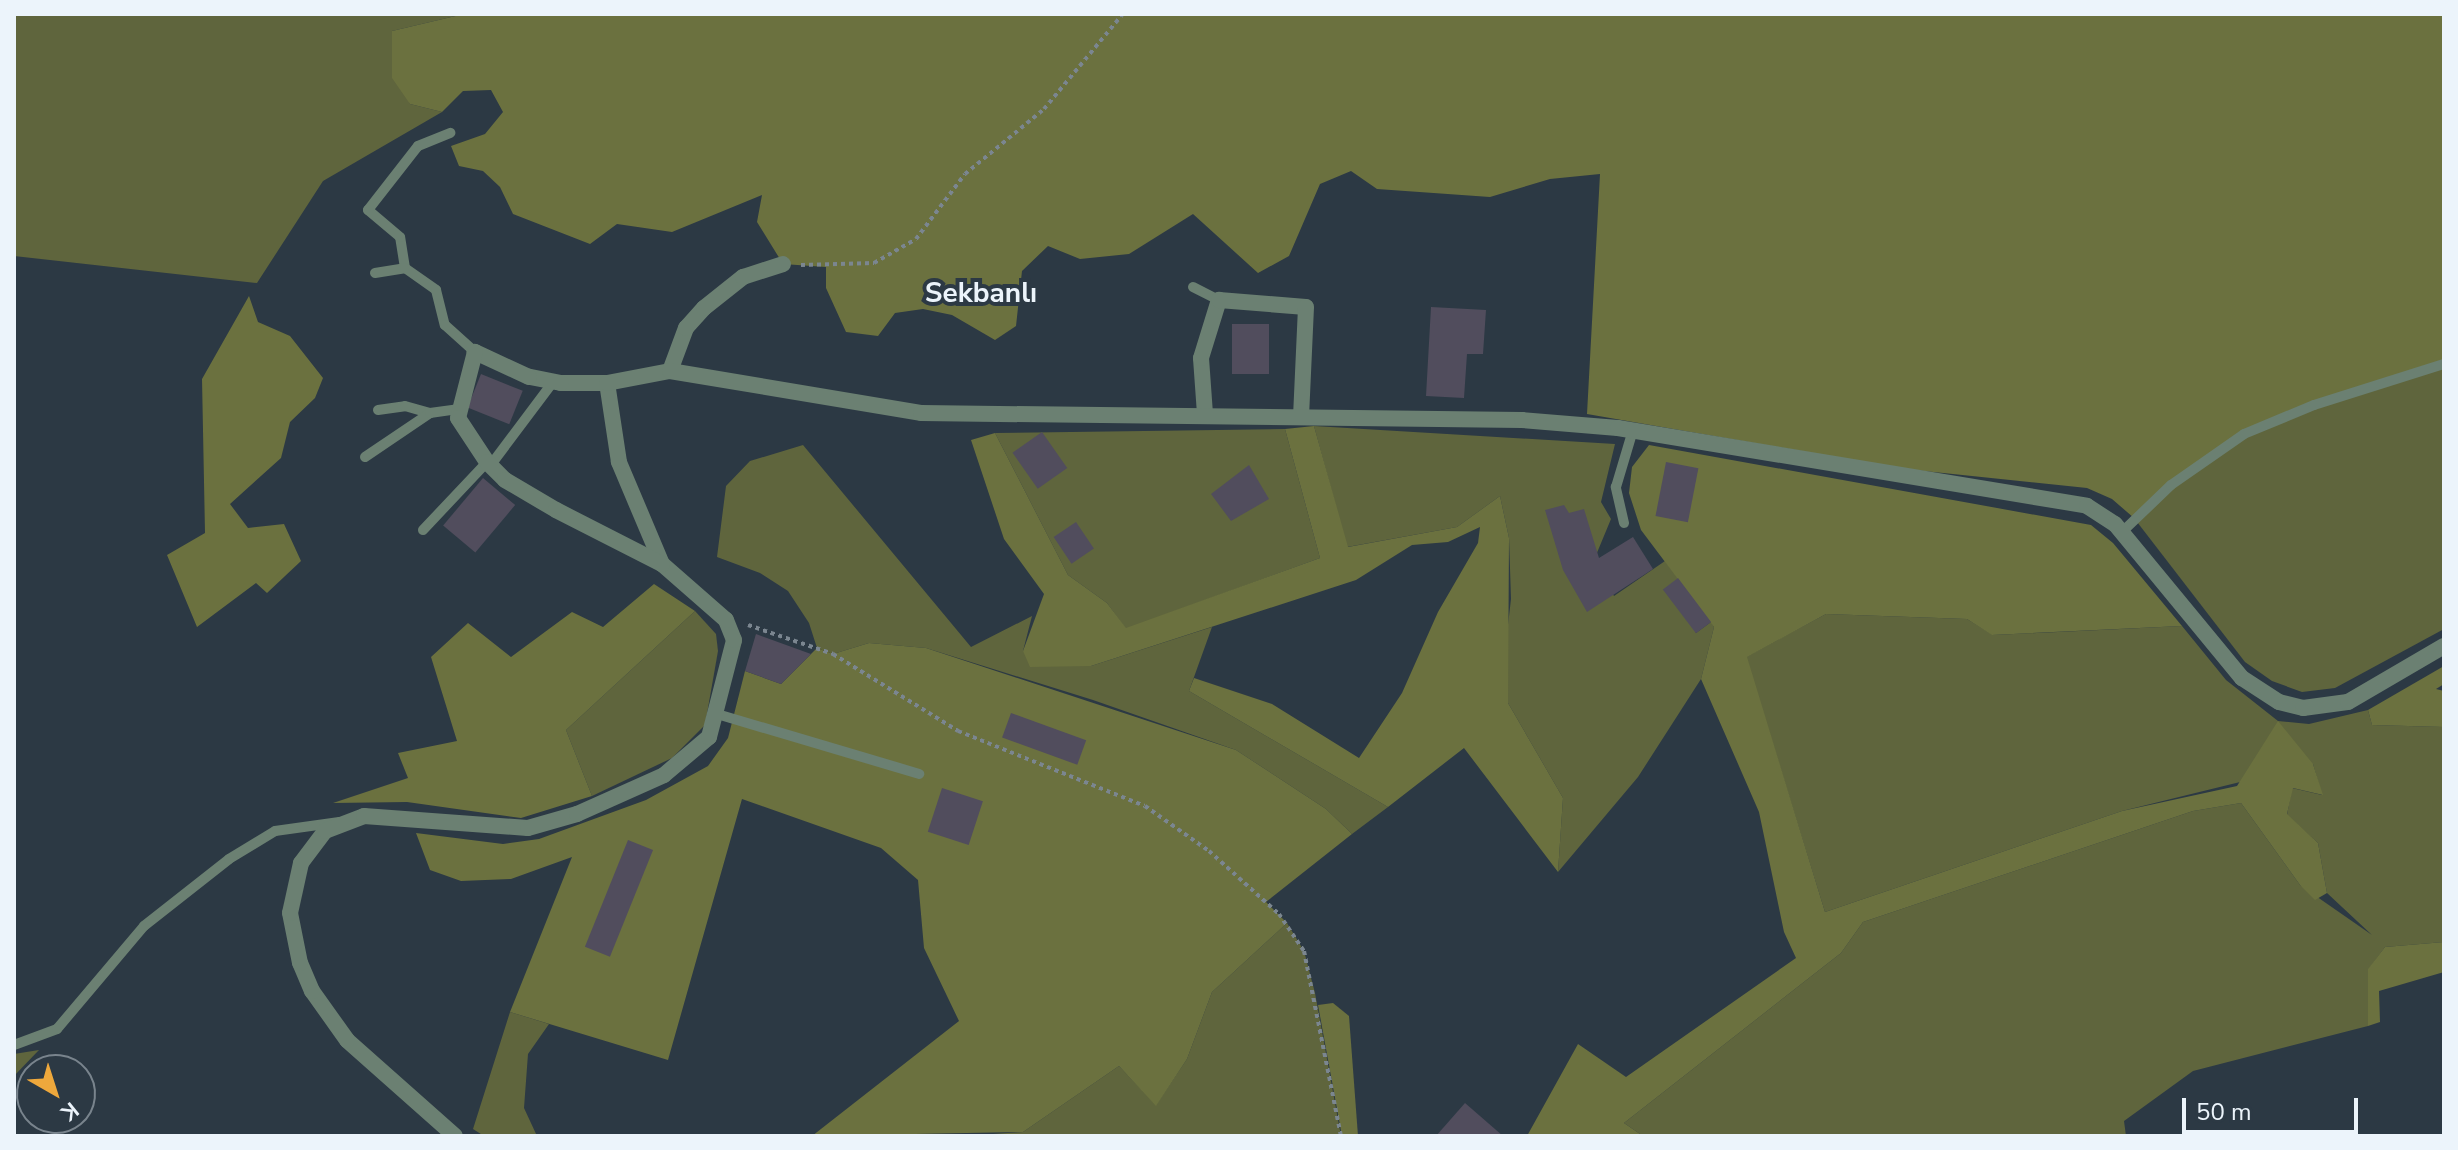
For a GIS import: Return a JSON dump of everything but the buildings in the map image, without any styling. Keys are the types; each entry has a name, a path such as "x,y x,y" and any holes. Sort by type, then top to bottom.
{"street":[{"path":"670,371 686,328 704,308 743,277 783,264"},
{"path":"1205,414 1201,358 1219,300 1306,307 1301,416"},
{"path":"455,1136 347,1040 327,1016 300,963 290,913 294,885 311,847 325,831 345,822 382,814 494,828 542,825 664,775 699,748 717,714 733,653 726,620 662,564 556,510 488,464 464,430 458,409 475,352 529,377 553,382 607,383 670,371 921,413 1522,420 1633,430 2072,502 2100,512 2122,532 2242,678 2279,702 2303,708 2348,702 2444,646"},
{"path":"607,383 619,462 662,564"}],"lane":[{"path":"450,133 418,146 368,210 400,237 405,268 441,296 445,325 475,352"},
{"path":"375,273 405,268"},
{"path":"1193,287 1219,300"},
{"path":"2122,532 2171,485 2244,434 2314,405 2444,364"},
{"path":"423,530 488,464 553,382"},
{"path":"378,410 405,406 430,413 458,409"},
{"path":"365,457 430,413"},
{"path":"1624,523 1616,487 1633,430"},
{"path":"717,714 919,774"},
{"path":"14,1045 57,1029 144,926 238,853 292,826 345,822"}],"path":[{"path":"783,264 874,263 916,239 965,174 1044,109 1123,14"},
{"path":"726,620 833,654 958,731 1145,806 1209,851 1279,914 1304,951 1341,1136"}],"green space":[{"path":"14,14 464,14 392,31 410,104 442,112 323,181 257,283 14,256"},
{"path":"464,14 2444,14 2444,364 2244,434 2134,518 2112,499 2087,488 1905,469 1587,414 1600,174 1550,179 1490,197 1377,189 1351,171 1320,184 1289,256 1258,273 1193,214 1129,254 1080,259 1048,246 1022,271 1016,326 995,340 952,315 923,309 895,313 878,336 846,332 826,288 826,267 783,264 757,222 762,195 672,232 617,224 590,244 513,214 500,187 483,171 459,166 451,146 485,134 503,112 491,90 463,91 442,112 410,104 392,78 392,31"},
{"path":"249,296 258,322 290,336 323,378 315,398 290,422 281,458 230,504 248,528 284,524 301,561 267,593 256,583 197,627 167,555 205,533 202,379"},
{"path":"2444,364 2444,629 2335,688 2302,692 2272,681 2245,662 2134,518 2244,434"},
{"path":"1314,426 1615,444 1601,502 1611,519 1594,560 1614,596 1665,561 1678,578 1696,633 1711,622 1714,627 1701,679 1638,777 1558,872 1563,798 1508,703 1509,538 1500,496 1457,527 1347,547"},
{"path":"1314,426 1348,547 1457,527 1500,496 1509,538 1508,703 1563,798 1558,872 1464,748 1388,807 1189,691 1194,678 1272,704 1359,758 1402,693 1438,612 1478,543 1480,527 1448,542 1412,545 1356,580 1091,666 1030,667 1023,651 1044,594 1004,539 971,440 995,433 1068,575 1107,603 1126,628 1320,558 1285,429"},
{"path":"1285,429 1320,558 1126,629 1107,603 1068,575 995,433"},
{"path":"803,445 971,647 1032,616 1023,651 1091,666 1212,627 1189,691 1388,807 1352,834 1326,809 1236,750 1093,700 926,648 869,643 833,654 817,648 809,623 788,591 760,573 717,557 726,486 750,461"},
{"path":"1649,445 2091,525 2113,543 2182,626 1992,635 1967,619 1826,614 1747,657 1825,912 2122,811 2237,786 2278,721 2313,764 2323,795 2293,788 2287,814 2318,843 2327,893 2315,900 2300,885 2241,803 2193,811 1863,922 1841,953 1624,1123 1643,1136 1527,1136 1578,1044 1626,1077 1796,958 1784,932 1759,812 1701,679 1714,627 1641,530 1629,493 1632,467"},
{"path":"654,584 695,611 566,730 592,796 521,818 407,802 333,803 408,778 398,753 457,741 431,657 468,623 511,657 572,612 603,627"},
{"path":"695,611 716,634 718,651 705,725 672,758 592,796 566,730"},
{"path":"1826,614 1967,619 1993,635 2182,626 2226,680 2278,721 2309,724 2368,710 2372,725 2444,727 2444,942 2385,947 2368,970 2368,1026 2193,1071 2124,1121 2126,1136 1643,1136 1624,1123 1841,953 1863,922 2193,811 2241,803 2300,885 2372,935 2327,893 2318,843 2287,815 2292,788 2322,795 2313,764 2122,811 1825,912 1746,657"},
{"path":"869,643 926,648 1236,750 1326,809 1352,834 1266,902 1287,923 1212,992 1187,1059 1156,1106 1119,1066 1023,1132 812,1136 959,1021 924,948 918,880 881,848 742,799 668,1060 510,1012 572,857 511,879 461,881 430,870 416,833 503,844 539,839 646,800 708,766 728,738 745,671 781,684 817,648 833,654"},
{"path":"2444,666 2444,684 2436,689 2444,691 2444,727 2372,725 2368,710"},
{"path":"1287,923 1304,951 1315,993 1341,1136 964,1136 1023,1132 1119,1066 1156,1105 1187,1059 1212,992"},
{"path":"2444,942 2444,972 2379,991 2380,1022 2368,1026 2368,969 2385,947"},
{"path":"1333,1003 1349,1016 1358,1136 1342,1136 1318,1005"},
{"path":"510,1012 549,1024 528,1054 524,1108 537,1136 484,1136 473,1129"},
{"path":"39,1050 35,1054 16,1054 14,1076 14,1054"}],"district":[{"name":"Sekbanlı","path":"981,293"}]}
